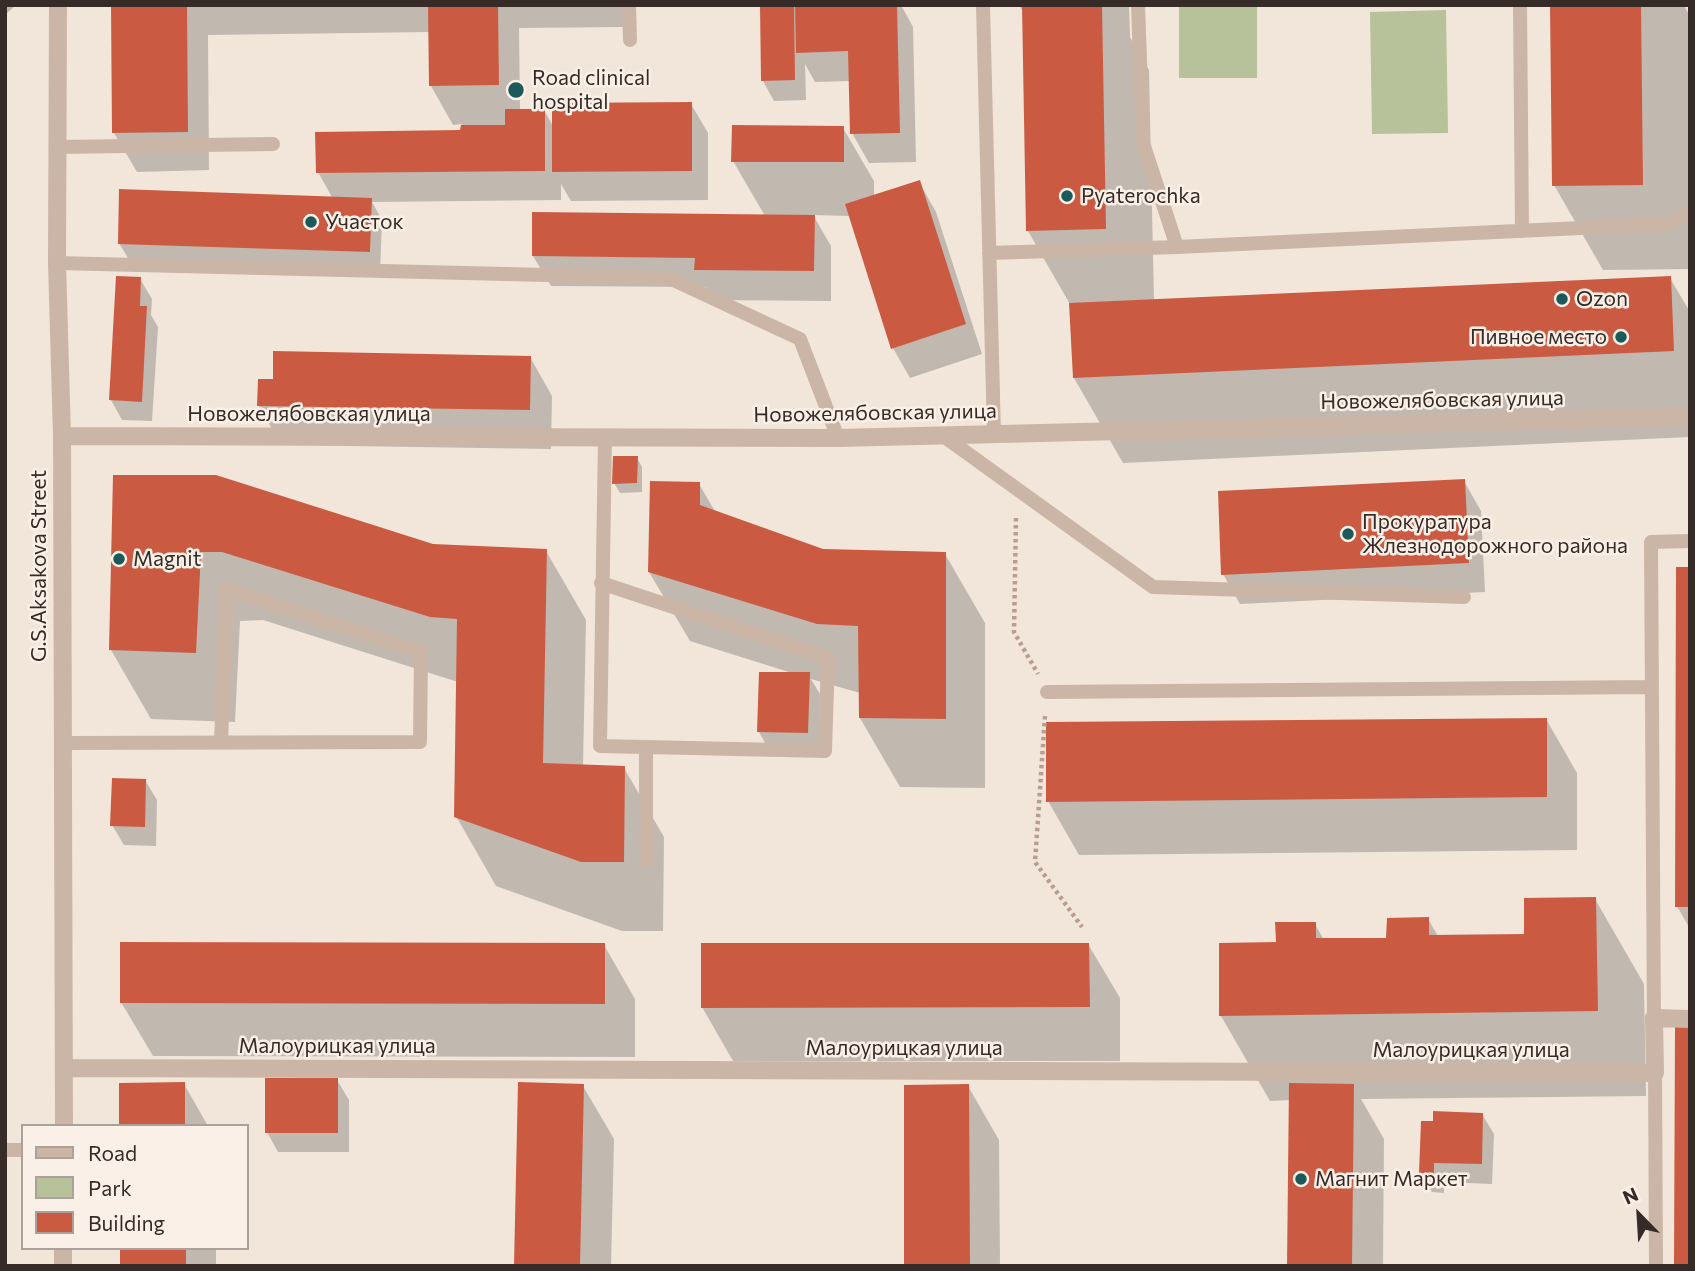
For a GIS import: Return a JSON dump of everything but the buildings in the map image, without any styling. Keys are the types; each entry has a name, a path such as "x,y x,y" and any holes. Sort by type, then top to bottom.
{"street":[{"name":"G.S.Aksakova Street","path":"58,5 57,263 62,436 64,1124"},
{"name":"Новожелябовская улица","path":"62,436 838,439 1690,417"},
{"path":"1654,1018 1690,1018"},
{"name":"Малоурицкая улица","path":"64,1068 1655,1073"}],"lane":[{"path":"629,5 630,40"},
{"path":"983,5 994,433"},
{"path":"1138,5 1143,143 1177,247"},
{"path":"1520,5 1522,231"},
{"path":"57,147 273,144"},
{"path":"989,253 1666,224 1690,213"},
{"path":"57,263 669,278 800,338 838,439"},
{"path":"942,435 1153,587 1464,597"},
{"path":"601,583 828,658 825,751 600,746 601,583 605,439"},
{"path":"1656,1266 1651,542 1690,541"},
{"path":"63,743 420,742 421,652 227,589 221,742"},
{"path":"1047,692 1652,687"},
{"path":"646,747 646,861"}],"green space":[{"path":"1179,5 1257,5 1257,78 1179,78"},
{"path":"1446,10 1448,133 1372,134 1370,12"}],"place":[{"name":"Road clinical hospital","path":"516,90"},
{"name":"Pyaterochka","path":"1067,196"},
{"name":"Участок","path":"311,222"},
{"name":"Ozon","path":"1562,299"},
{"name":"Пивное место","path":"1621,337"},
{"name":"Прокуратура Жлезнодорожного района","path":"1348,534"},
{"name":"Magnit","path":"119,559"},
{"name":"Магнит Маркет","path":"1301,1179"}]}
